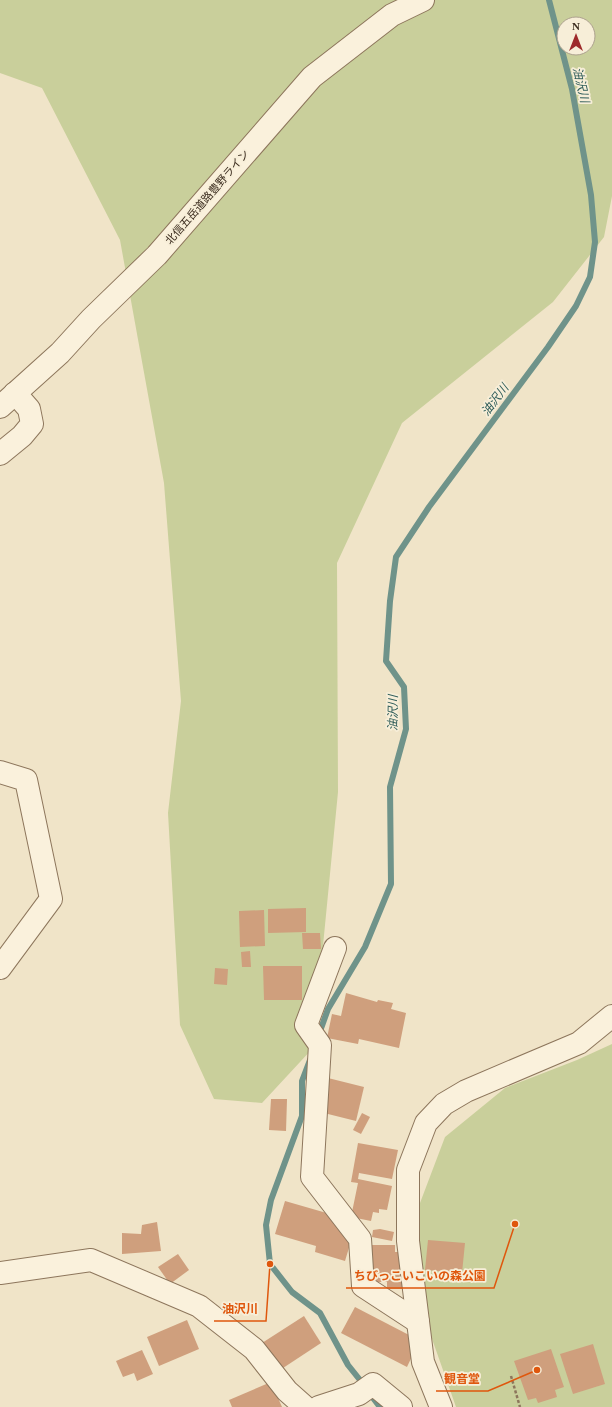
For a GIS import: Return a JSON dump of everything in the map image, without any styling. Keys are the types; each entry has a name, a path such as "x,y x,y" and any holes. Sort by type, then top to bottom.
{"street":[{"name":"北信五岳道路豊野ライン","path":"8,400 60,353 91,319 157,255 312,77 392,15 423,0"},
{"path":"0,454 22,436 32,424 29,409 8,400"},
{"path":"0,772 26,780 51,899 0,968"},
{"path":"335,948 306,1025 320,1045 312,1177 360,1240 363,1286 418,1322"},
{"path":"441,1407 423,1362 408,1240 408,1170 426,1123 444,1104 466,1092 579,1043 612,1016"},
{"path":"0,1273 91,1260 199,1306 254,1349 287,1391 305,1407"},
{"path":"319,1407 366,1389 401,1407"}],"path":[{"path":"512,1376 520,1407"}],"green space":[{"path":"0,0 612,0 612,196 604,237 553,302 402,423 337,563 338,792 313,1048 262,1103 214,1099 180,1025 168,813 181,701 164,483 120,240 42,88 0,73"},
{"path":"612,1044 612,1407 456,1407 431,1336 416,1245 420,1203 445,1137 505,1088 577,1060"}],"building":[{"path":"306,908 306,932 268,933 268,909"},
{"path":"264,910 265,946 240,947 239,911"},
{"path":"302,933 320,933 321,949 303,949"},
{"path":"250,951 251,967 242,967 241,952"},
{"path":"263,966 302,966 302,1000 264,1000"},
{"path":"215,968 228,969 227,985 214,984"},
{"path":"346,993 377,1002 378,1000 393,1003 391,1009 406,1013 399,1048 359,1039 358,1044 327,1038 332,1014 341,1016"},
{"path":"328,1078 364,1087 356,1121 320,1112"},
{"path":"271,1099 287,1099 286,1131 269,1130"},
{"path":"362,1113 370,1117 361,1134 353,1130"},
{"path":"358,1143 398,1150 392,1179 359,1173 358,1179 392,1186 387,1210 379,1209 379,1213 373,1212 371,1221 351,1217 358,1183 351,1182"},
{"path":"285,1201 330,1214 351,1241 345,1261 315,1252 316,1246 275,1234"},
{"path":"157,1222 161,1251 122,1254 122,1233 141,1234 142,1225"},
{"path":"380,1229 394,1232 392,1241 372,1237 373,1230"},
{"path":"428,1240 465,1243 462,1273 425,1270"},
{"path":"371,1245 395,1245 395,1252 404,1252 403,1289 387,1289 387,1282 371,1282"},
{"path":"178,1254 189,1270 170,1284 158,1267"},
{"path":"355,1307 409,1335 414,1352 407,1367 341,1333"},
{"path":"304,1316 321,1343 280,1370 262,1343"},
{"path":"187,1320 199,1349 159,1366 147,1337"},
{"path":"593,1344 605,1384 573,1394 560,1354"},
{"path":"551,1349 564,1387 555,1390 557,1397 538,1403 536,1398 528,1400 514,1361"},
{"path":"142,1350 153,1374 137,1381 134,1373 123,1377 116,1361"},
{"path":"271,1382 282,1407 232,1407 229,1400"}],"waterway":[{"name":"油沢川","path":"319,1034 328,1009 365,947 391,884 390,787 406,729 404,687 386,661 390,601 396,557 429,507 548,347 576,306 590,277 595,242 591,195 572,89 549,0"},
{"name":"油沢川","path":"310,1060 302,1081 302,1116 271,1200 266,1225 270,1264 292,1292 320,1313 348,1365 364,1385"},
{"name":"油沢川","path":"370,1394 380,1407"}],"place":[{"name":"ちびっこいこいの森公園","path":"515,1224"},
{"name":"油沢川","path":"270,1264"},
{"name":"観音堂","path":"537,1370"}]}
